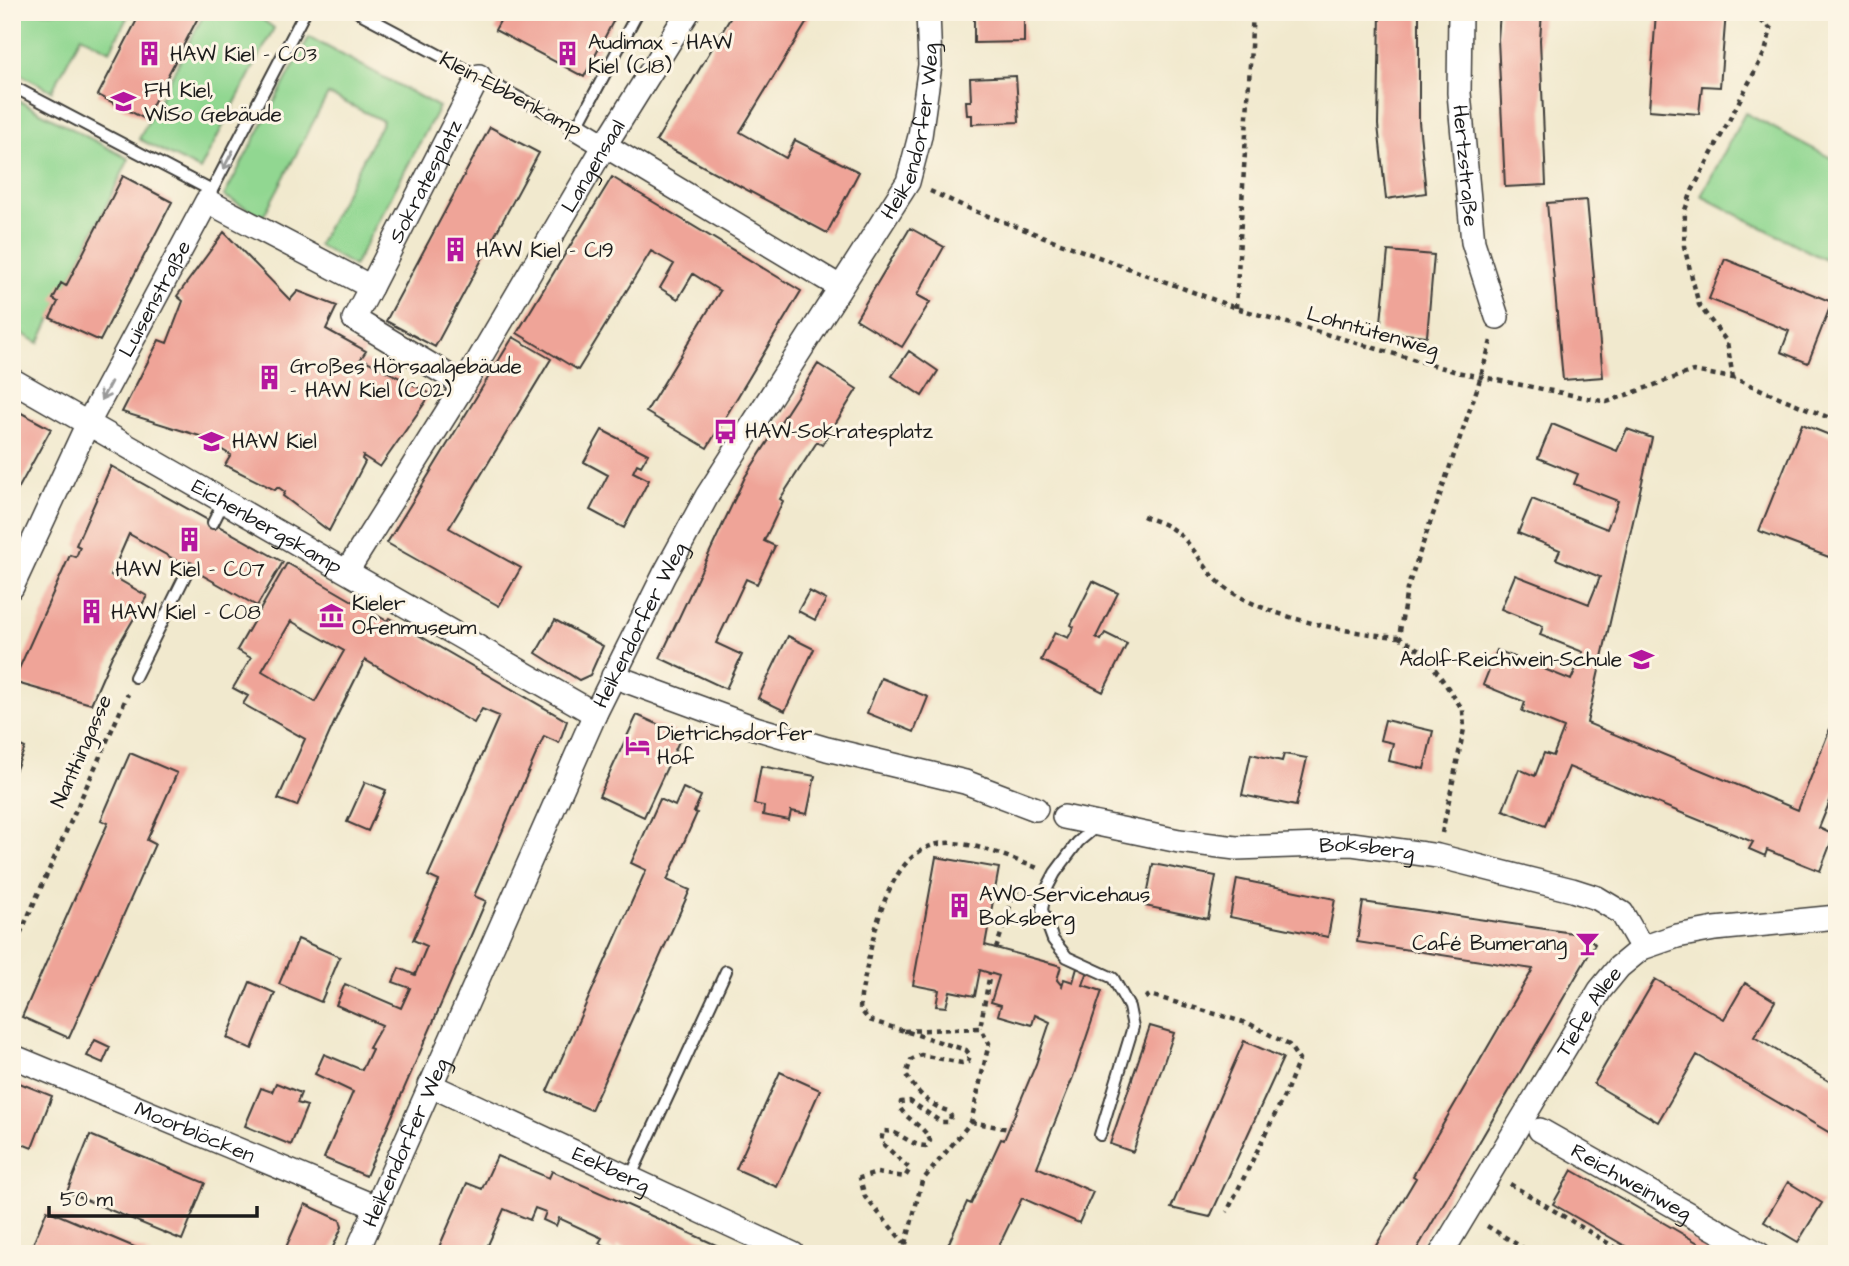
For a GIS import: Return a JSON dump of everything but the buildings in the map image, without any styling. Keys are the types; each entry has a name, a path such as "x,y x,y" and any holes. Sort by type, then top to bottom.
{"street":[{"name":"Langensaal","path":"347,571 464,385 605,145 688,12"},
{"name":"Heikendorfer Weg","path":"356,1254 613,676 707,496 908,181 920,136 930,65 928,12"},
{"name":"Hertzstraße","path":"1460,12 1459,93 1473,242 1497,317"},
{"name":"Sokratesplatz","path":"464,385 354,319 479,76"},
{"name":"Klein-Ebbenkamp","path":"576,128 840,288"},
{"path":"210,196 371,287"},
{"name":"Luisenstraße","path":"12,587 88,423 210,196"},
{"name":"Eichenbergskamp","path":"12,380 595,714"},
{"path":"613,676 755,728 827,749 964,782 1037,809"},
{"name":"Boksberg","path":"1064,817 1179,841 1236,848 1352,844 1438,856 1597,898 1622,913 1642,948"},
{"name":"Tiefe Allee","path":"1441,1254 1600,990 1619,967 1642,948 1677,936 1715,929 1837,917"},
{"name":"Moorblöcken","path":"12,1056 376,1207"},
{"name":"Eekberg","path":"430,1085 793,1254"},
{"name":"Reichweinweg","path":"1540,1130 1759,1254"}],"lane":[{"name":"Luisenstraße","path":"210,196 305,12"},
{"name":"Klein-Ebbenkamp","path":"358,12 576,128"},
{"path":"576,128 638,12"},
{"path":"12,86 210,196"},
{"path":"212,523 224,500"},
{"name":"Nanthingasse","path":"135,677 190,568"},
{"path":"1100,824 1078,842 1055,873 1045,892 1042,910 1054,940 1067,957 1113,978 1129,1007 1133,1027 1100,1135"},
{"path":"630,1178 726,971"}],"path":[{"path":"1236,308 1253,12"},
{"path":"1733,378 1727,342 1699,305 1684,246 1685,210 1692,191 1765,52 1771,29 1760,20 1759,12"},
{"name":"Lohntütenweg","path":"908,181 977,212 1236,308 1480,377 1607,402 1693,371 1733,378 1837,421"},
{"path":"1399,637 1407,589 1480,377 1497,317"},
{"path":"1143,516 1173,529 1225,588 1265,608 1319,624 1370,635 1399,637 1424,653 1463,710 1464,729 1438,856"},
{"name":"Nanthingasse","path":"12,952 135,677"},
{"path":"909,1254 906,1245 865,1197 860,1178 877,1173 905,1177 910,1169 881,1142 883,1131 892,1130 917,1146 926,1146 930,1141 929,1135 905,1117 900,1108 901,1102 910,1101 941,1122 949,1122 951,1116 948,1111 935,1107 916,1092 906,1075 911,1060 921,1055 962,1063 968,1062 970,1055 966,1050 869,1020 860,1009 883,903 896,876 912,858 935,844 954,843 974,847 1055,873"},
{"path":"996,949 1015,891 1045,892"},
{"path":"906,1245 922,1181 971,1122 989,1043 979,1028 990,973"},
{"path":"1129,1007 1150,995 1250,1024 1289,1045 1299,1060 1227,1212"},
{"path":"899,1031 979,1028"},
{"path":"971,1122 1009,1129"},
{"path":"1515,1172 1508,1183 1626,1254"},
{"path":"1483,1224 1533,1254"}],"green space":[{"path":"12,12 130,12 110,51 81,36 52,91 12,70"},
{"path":"205,12 261,12 259,17 274,28 200,170 139,139"},
{"path":"309,37 439,107 354,266 318,245 383,121 328,94 263,217 224,196"},
{"path":"12,97 129,159 39,343 12,328"},
{"path":"1745,113 1837,161 1837,266 1701,196"}],"place":[{"name":"HAW Kiel - C03","path":"150,54"},
{"name":"Audimax - HAW Kiel (C18)","path":"568,54"},
{"name":"FH Kiel, WiSo Gebäude","path":"124,102"},
{"name":"HAW Kiel - C19","path":"456,250"},
{"name":"Großes Hörsaalgebäude - HAW Kiel (C02)","path":"270,378"},
{"name":"HAW-Sokratesplatz","path":"725,431"},
{"name":"HAW Kiel","path":"212,441"},
{"name":"HAW Kiel - C07","path":"190,540"},
{"name":"HAW Kiel - C08","path":"91,612"},
{"name":"Kieler Ofenmuseum","path":"332,615"},
{"name":"Adolf-Reichwein-Schule","path":"1642,659"},
{"name":"Dietrichsdorfer Hof","path":"637,745"},
{"name":"AWO-Servicehaus Boksberg","path":"959,906"},
{"name":"Café Bumerang","path":"1587,943"}]}
